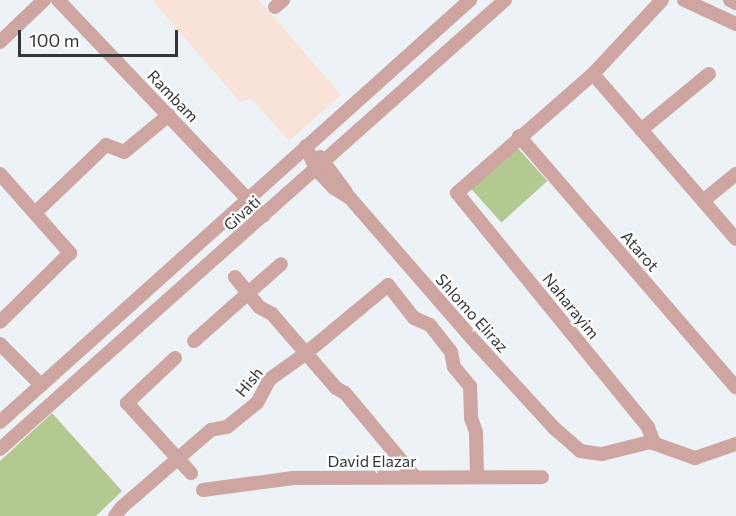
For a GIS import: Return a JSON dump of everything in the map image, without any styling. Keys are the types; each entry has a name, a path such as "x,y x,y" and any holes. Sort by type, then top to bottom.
{"street":[{"path":"3,35 44,0"},
{"name":"Rambam","path":"58,0 264,216"},
{"name":"Givati","path":"0,422 470,0"},
{"name":"Givati","path":"0,449 50,402 350,141 505,0"},
{"path":"519,136 593,74 650,7 662,0"},
{"path":"684,0 736,24"},
{"path":"730,0 736,3"},
{"path":"593,74 736,239"},
{"path":"641,130 709,74"},
{"path":"36,212 106,145 124,152 169,115"},
{"name":"Naharayim","path":"519,136 457,193 648,427 654,443"},
{"name":"Atarot","path":"519,136 736,387"},
{"path":"347,194 340,165 341,154 350,141"},
{"name":"Shlomo Eliraz","path":"306,146 321,165 334,188 347,194 516,387 554,428 580,451 602,454 640,444 654,443 695,458 736,444"},
{"path":"0,174 70,253 0,321"},
{"path":"703,201 736,174"},
{"path":"194,341 281,264"},
{"path":"235,278 259,307 272,314 305,354 380,432 386,445 415,477"},
{"name":"Hish","path":"115,516 211,430 227,427 257,403 270,379 305,354 388,285 414,318 430,325 451,352 454,367 470,386 471,418 476,432 477,477"},
{"path":"0,344 40,384"},
{"path":"175,358 127,403 191,473"},
{"name":"David Elazar","path":"203,490 293,478 542,477"}],"shaded area":[{"path":"152,0 259,0 341,95 289,141 251,98 240,102"}],"green space":[{"path":"516,146 547,181 501,222 470,187"},
{"path":"52,413 122,491 96,516 0,516 0,461"}]}
